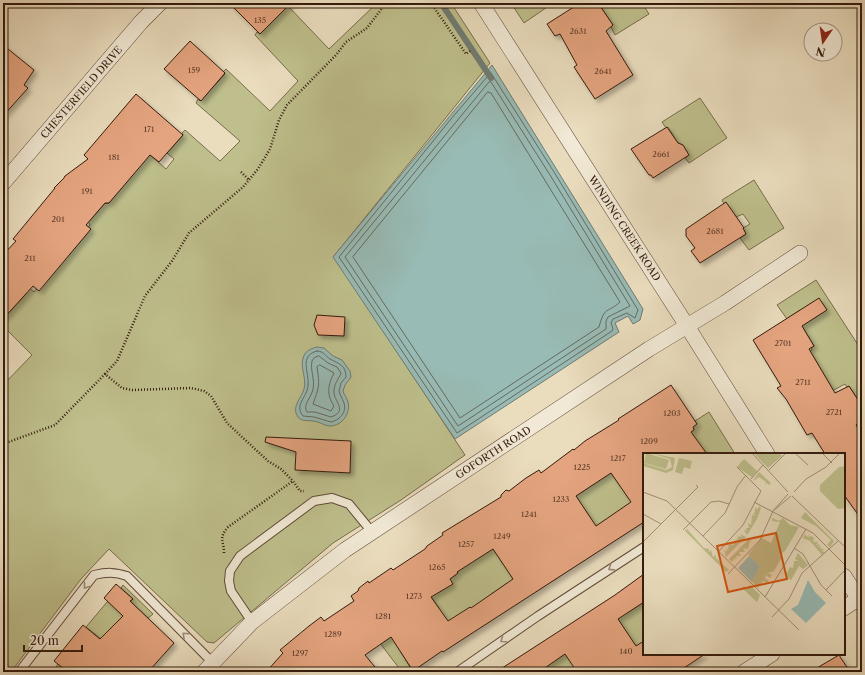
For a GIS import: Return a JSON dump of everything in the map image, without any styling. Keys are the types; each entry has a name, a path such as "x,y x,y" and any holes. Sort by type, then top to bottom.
{"street":[{"name":"CHESTERFIELD DRIVE","path":"3,183 141,22 160,3"},
{"name":"WINDING CREEK ROAD","path":"481,3 766,453"},
{"name":"GOFORTH ROAD","path":"208,667 252,622 345,550 800,253"},
{"path":"845,578 860,601 845,608"},
{"path":"744,672 770,655"}],"lane":[{"path":"252,622 231,591 229,581 230,571 240,556 314,500 332,498 349,504 372,532"},
{"path":"457,672 538,616 643,548"},
{"path":"19,672 94,575 106,572 127,576 166,617 208,667"}],"path":[{"path":"3,444 55,425 117,361 145,296 172,261 189,233 243,187 249,180 258,169 270,149 279,120 287,105 336,56 346,42 367,28 386,3"},
{"path":"431,3 466,54 470,51"},
{"path":"241,172 249,180"},
{"path":"105,374 122,388 132,390 191,388 204,391 211,396 227,423 268,461 281,469 293,481"}],"green space":[{"path":"377,3 451,3 490,63 334,256 465,455 401,500 333,543 214,643 207,642 109,549 81,579 11,672 3,672 3,385 32,355 3,326 3,319 27,293 25,291 29,288 34,292 89,227 90,224 87,221 89,218 91,219 105,203 109,203 148,153 166,169 174,159 167,153 183,135 182,133 185,130 220,161 240,141 196,103 198,99 200,101 202,99 225,74 223,72 226,69 270,111 298,81 255,35 257,32 260,34 285,9 287,5 329,49"},
{"path":"511,3 553,3 524,23"},
{"path":"598,3 642,3 649,14 615,35 611,27 613,25"},
{"path":"700,98 727,138 689,163 685,158 687,157 687,152 683,145 678,143 668,127 666,128 662,122"},
{"path":"754,180 784,228 749,250 740,238 746,234 743,228 750,224 743,214 736,217 722,200"},
{"path":"816,280 862,351 862,406 849,386 847,387 845,384 832,391 807,354 814,346 802,326 800,310 787,319 777,305"},
{"path":"709,412 734,453 702,453 674,442 694,430 693,427 697,424 695,421"},
{"path":"596,463 643,494 617,532 506,584 491,594 499,608 401,652 410,667 402,672 354,609 439,608 412,568 450,579 458,573 447,555 493,548 503,564 515,557 559,471 582,492 605,476"},
{"path":"123,585 153,614 148,618 134,605 118,621 148,650 101,639 86,627 108,601 120,613 133,599 121,588"},
{"path":"621,597 630,611 643,603 643,654 576,670 577,672 525,672"},
{"path":"58,664 68,672 53,672"}],"water":[{"path":"492,65 643,309 640,320 633,324 628,316 615,323 619,332 455,439 333,257"},
{"path":"317,347 324,348 333,356 342,360 350,371 351,377 345,385 343,391 349,406 347,414 338,424 330,426 315,421 300,419 296,413 296,406 303,393 305,385 302,366 303,358 308,351"}],"building":[{"path":"229,3 291,3 260,34"},
{"path":"580,3 598,3 613,25 606,31 633,75 595,99 574,67 577,65 560,34 555,36 547,24"},
{"path":"190,41 225,73 201,101 164,69"},
{"path":"3,45 34,70 24,85 28,88 3,116"},
{"path":"136,94 183,135 159,162 150,155 109,203 105,203 86,225 91,229 39,291 33,286 3,319 3,255 16,241 13,239 54,188 65,176 88,159 84,155"},
{"path":"667,127 678,143 683,145 689,155 653,178 649,175 631,149"},
{"path":"726,202 744,228 746,234 700,263 691,251 695,248 686,236 686,229"},
{"path":"819,298 827,310 802,326 814,346 809,349 835,393 849,386 862,406 862,421 856,425 862,434 862,520 845,496 845,453 824,453 812,433 807,435 786,399 777,388 781,386 753,340"},
{"path":"317,315 345,317 344,336 318,335 314,325"},
{"path":"671,385 697,424 693,427 694,430 691,432 706,453 643,453 643,523 413,671 391,637 365,655 379,672 266,672 283,653 280,650 321,617 324,621 354,601 351,596 368,581 369,583 391,568 393,570 425,549 443,535 442,533 501,497 506,490 509,491 539,470 541,473 573,449 574,450 585,441 619,420 618,419","holes":["611,473 631,502 596,526 576,496","493,549 513,579 471,608 470,607 448,621 431,597 453,584 450,579 458,573 457,572"]},
{"path":"266,437 351,441 350,473 295,470 296,452 265,442"},
{"path":"643,575 643,603 618,619 636,646 643,642 643,655 704,655 678,672 662,672 659,667 652,672 577,672 565,654 539,672 496,672 615,595"},
{"path":"116,584 133,599 130,601 174,643 148,672 68,672 54,661 83,625 100,639 123,616 104,598"},
{"path":"839,655 850,672 810,672"}],"waterway":[{"path":"441,3 491,78"}]}
